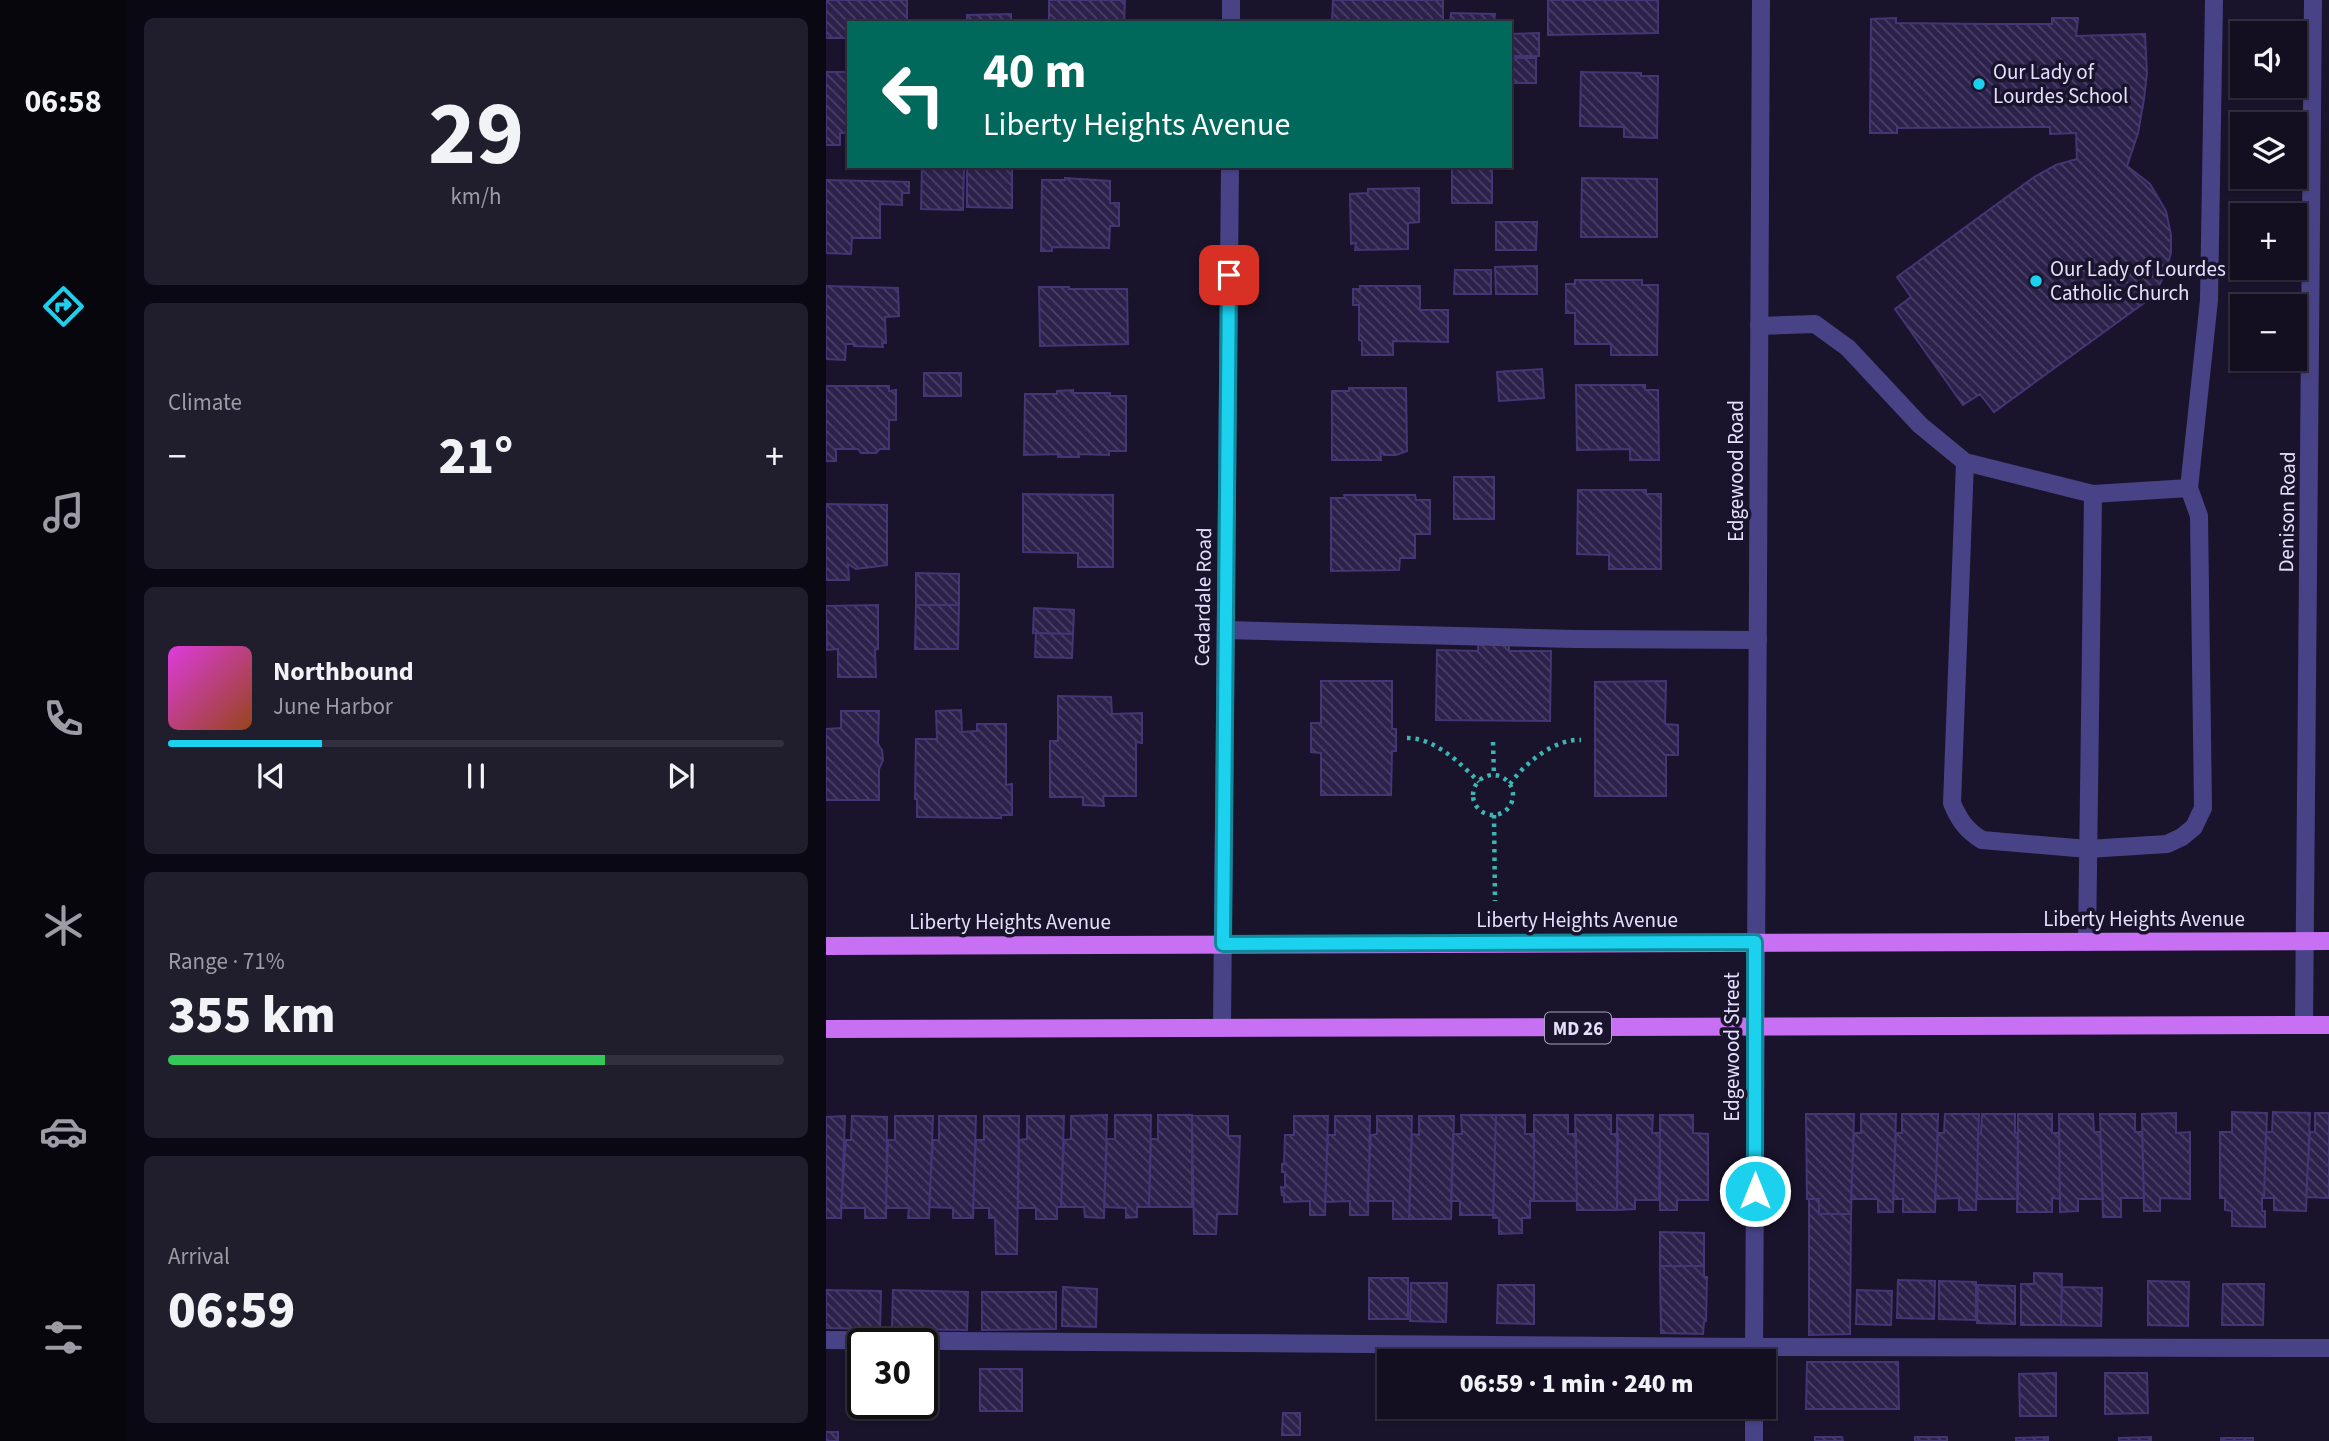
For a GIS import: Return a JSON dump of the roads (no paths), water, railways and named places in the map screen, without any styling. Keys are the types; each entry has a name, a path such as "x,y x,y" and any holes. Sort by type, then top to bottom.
{"main road":[{"name":"Liberty Heights Avenue","path":"826,946 2329,941"},
{"name":"MD 26","path":"826,1029 2329,1025"}],"street":[{"path":"1231,0 1231,21"},
{"name":"Edgewood Road","path":"1755,942 1761,0"},
{"path":"1965,462 1952,803 1959,820 1968,831 1982,840 2088,849 2167,844 2182,836 2194,827 2203,808 2199,516 2189,488 2209,300 2214,0"},
{"name":"Denison Road","path":"2304,1025 2320,299 2314,0"},
{"name":"Cedardale Road","path":"1222,1028 1230,168"},
{"path":"1759,326 1815,324 1849,348 1920,425 1965,462 2093,494 2189,488"},
{"path":"2087,942 2093,494"},
{"path":"1226,630 1575,639 1758,640"},
{"name":"Edgewood Street","path":"1755,942 1755,1349"},
{"path":"826,1340 1423,1349"},
{"path":"1776,1354 2329,1348"},
{"path":"1754,1419 1754,1441"}],"place":[{"name":"Our Lady of Lourdes School","path":"1979,84"},
{"name":"Our Lady of Lourdes Catholic Church","path":"2036,281"}]}
